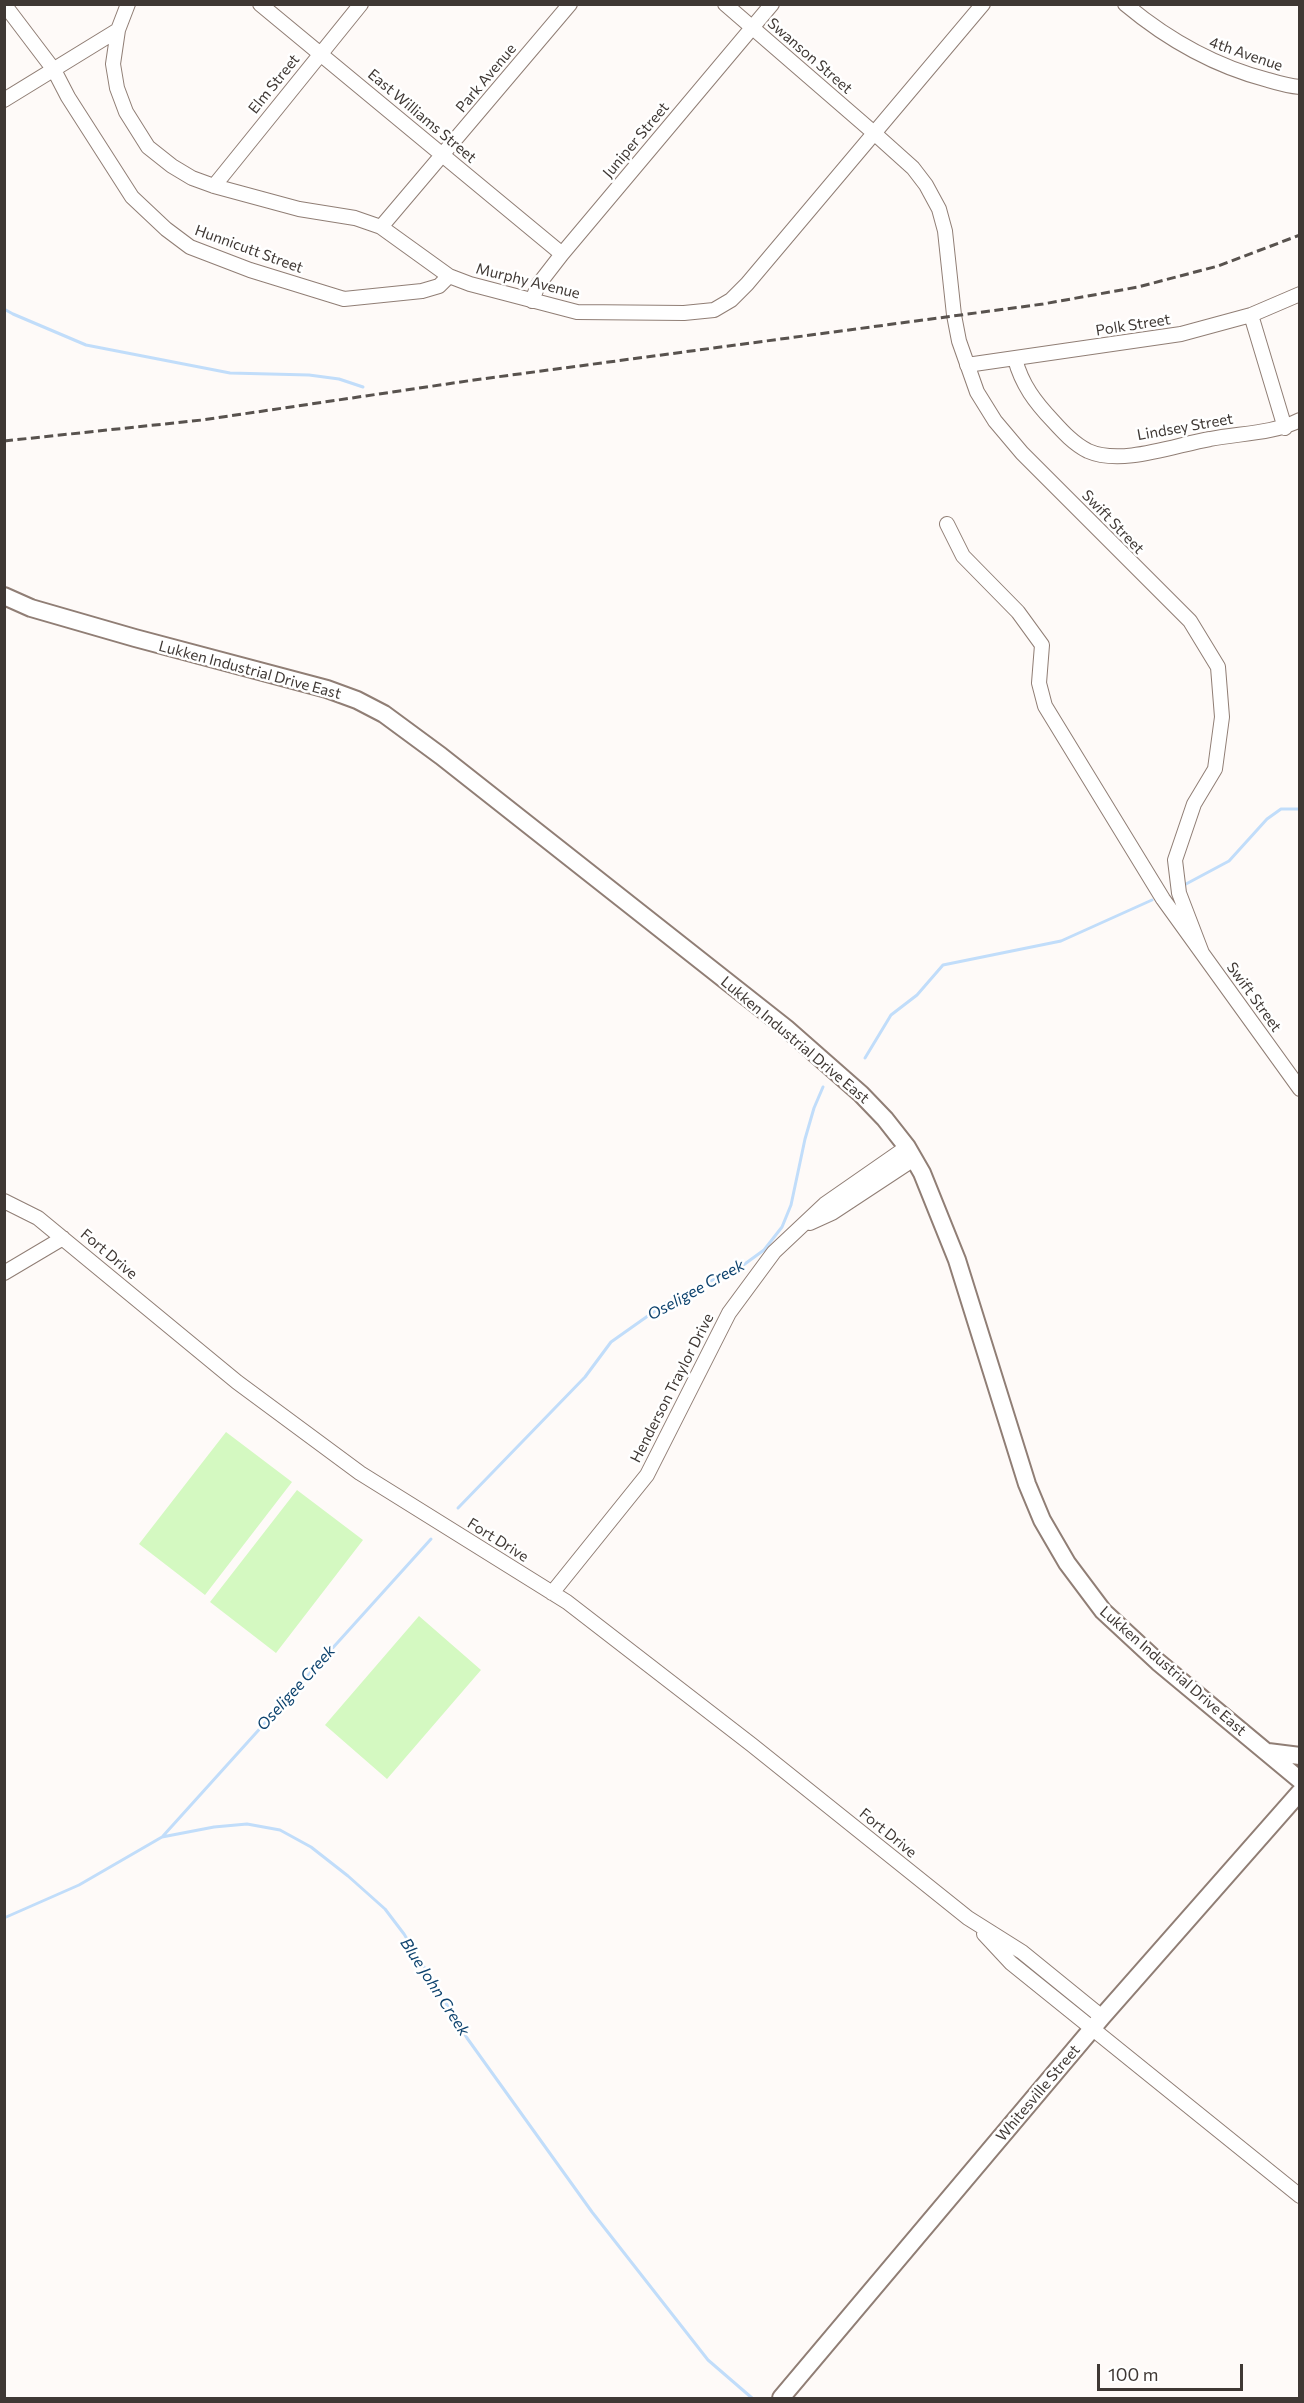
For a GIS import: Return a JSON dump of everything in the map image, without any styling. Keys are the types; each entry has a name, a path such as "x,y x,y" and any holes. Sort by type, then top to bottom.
{"main road":[{"name":"Lukken Industrial Drive East","path":"4,596 32,608 135,638 327,689 357,700 384,714 441,756 786,1028 874,1106 911,1153 922,1173 957,1260 1027,1484 1058,1549 1078,1580 1103,1611 1158,1662 1299,1780"},
{"path":"1266,1752 1299,1756"},
{"name":"Whitesville Street","path":"781,2398 1097,2023 1299,1792"}],"street":[{"name":"Murphy Avenue","path":"129,4 118,30 113,63 117,88 126,112 148,147 172,166 192,178 214,186 299,209 355,218 381,227 449,276 470,284 578,312 609,313 684,313 714,310 731,300 747,284 983,4"},
{"name":"East Williams Street","path":"260,4 562,254"},
{"name":"Elm Street","path":"214,186 362,4"},
{"name":"Park Avenue","path":"381,227 570,4"},
{"name":"Swanson Street","path":"725,4 874,133"},
{"name":"Juniper Street","path":"532,301 538,285 562,254 772,4"},
{"name":"4th Avenue","path":"1125,4 1190,51 1218,65 1258,78 1299,87"},
{"name":"Hunnicutt Street","path":"7,8 54,70 68,97 132,197 166,230 190,247 250,270 344,299 422,291 439,285 449,276"},
{"path":"4,100 118,30"},
{"name":"Swift Street","path":"874,133 913,168 926,185 939,209 945,231 954,315 967,365 977,392 995,420 1015,445 1190,621 1218,667 1222,717 1215,769 1194,804 1175,860 1179,893 1202,953"},
{"name":"Polk Street","path":"967,365 1181,334 1251,315 1299,294"},
{"path":"1251,315 1285,428"},
{"name":"Lindsey Street","path":"1015,359 1021,380 1042,410 1066,435 1086,450 1104,456 1161,452 1209,439 1285,428 1299,420"},
{"name":"Swift Street","path":"947,524 963,556 1018,612 1042,645 1039,683 1045,706 1163,899 1299,1089"},
{"name":"Henderson Traylor Drive","path":"552,1593 647,1475 729,1313 774,1252 800,1227 832,1213 911,1153"},
{"name":"Fort Drive","path":"4,1201 38,1218 237,1382 360,1473 552,1593 752,1745 968,1918 1011,1963 1097,2023 1299,2196"},
{"path":"4,1273 63,1238"}],"green space":[{"path":"226,1432 292,1482 205,1595 139,1544"},
{"path":"297,1490 363,1540 276,1653 210,1602"},
{"path":"419,1616 481,1670 387,1779 325,1725"}],"waterway":[{"path":"4,309 86,345 230,373 309,375 339,379 363,387"},
{"name":"Oseligee Creek","path":"1186,884 1229,861 1267,819 1281,809 1300,809"},
{"name":"Oseligee Creek","path":"865,1058 891,1015 917,995 943,965 1061,941 1152,900"},
{"name":"Oseligee Creek","path":"458,1508 585,1377 611,1342 669,1301 742,1266 764,1250 782,1227 791,1205 805,1139 823,1087"},
{"name":"Oseligee Creek","path":"163,1836 431,1539"},
{"name":"Blue John Creek","path":"4,1918 79,1885 162,1837 214,1827 247,1824 280,1830 311,1847 385,1909 404,1934 467,2038 592,2212 708,2360 752,2398"}],"railway":[{"path":"4,441 202,420 474,380 1043,304 1138,287 1218,266 1300,235"}]}
